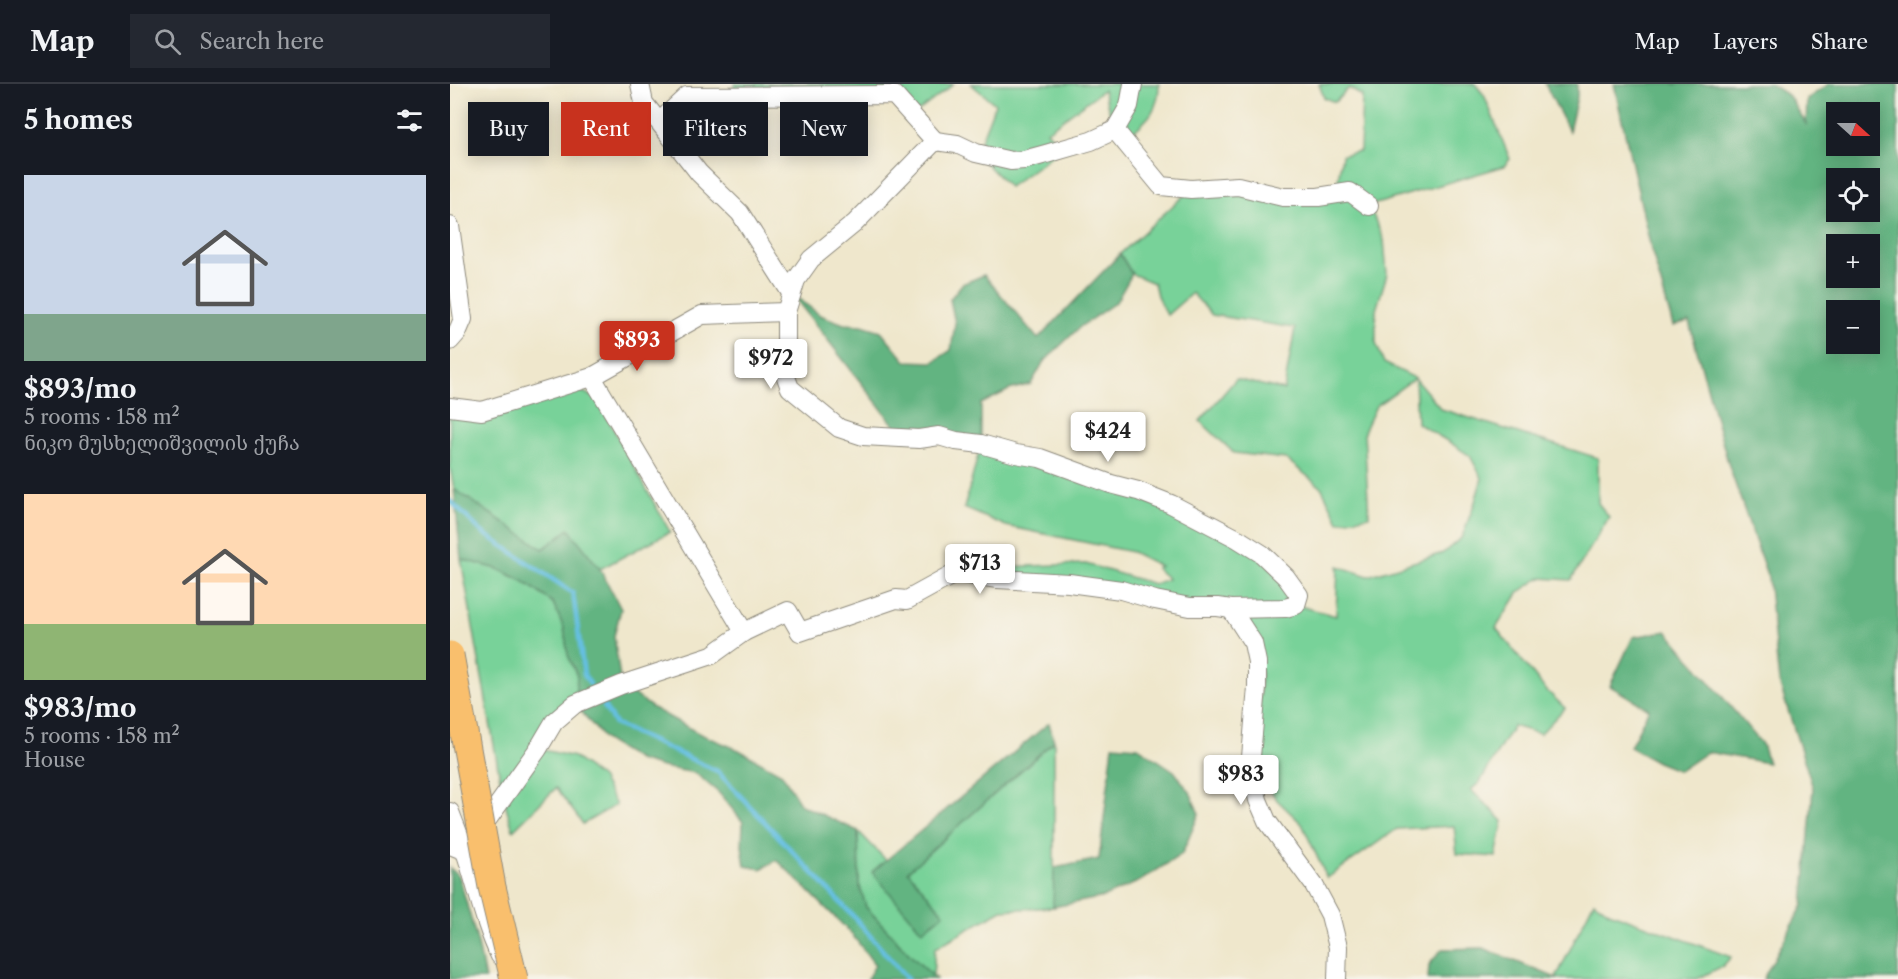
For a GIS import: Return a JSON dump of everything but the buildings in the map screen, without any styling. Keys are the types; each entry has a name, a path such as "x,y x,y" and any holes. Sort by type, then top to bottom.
{"highway":[{"path":"450,656 492,887 513,979"}],"street":[{"path":"640,84 644,103 699,173 740,213 791,293"},
{"path":"659,122 687,96 894,95 935,141 957,144 976,153 1011,160 1024,160 1091,141 1115,130 1129,106 1133,84"},
{"path":"1115,130 1161,186 1191,189 1238,186 1283,196 1318,196 1350,192 1369,206"},
{"path":"458,848 538,749 554,722 575,704 621,684 712,655 744,632 788,610 800,632 896,599 907,600 956,573 998,579 1079,584 1120,590 1190,607 1285,608 1296,605 1299,595 1286,577 1262,554 1171,504 1041,458 981,444 939,436 919,440 863,436 840,428 790,388 786,377 786,312 796,280 811,259 855,223 935,141"},
{"path":"450,226 463,320 450,341"},
{"path":"450,407 482,411 592,377 702,315 786,312"},
{"path":"592,377 744,632"},
{"path":"1231,609 1253,643 1257,662 1251,757 1252,778 1258,800 1267,821 1314,885 1330,915 1338,946 1337,979"},
{"path":"450,812 458,848 477,886 489,934 513,979"}],"green space":[{"path":"735,84 954,84 912,116 894,95 732,95"},
{"path":"971,84 1159,84 1156,103 1149,117 1123,141 1115,130 1103,90 1047,131 1062,148 1009,187 976,153 995,104"},
{"path":"1319,84 1475,84 1484,95 1510,159 1504,166 1369,206 1384,240 1387,274 1376,310 1376,343 1384,363 1415,378 1376,406 1364,432 1369,516 1339,522 1321,487 1286,459 1234,453 1200,421 1236,379 1284,390 1295,328 1212,315 1192,293 1167,315 1157,296 1154,283 1132,274 1120,254 1191,189 1336,193 1342,155 1360,151 1362,96 1349,88 1335,102 1324,98"},
{"path":"1545,84 1577,84 1577,97 1569,131"},
{"path":"1614,84 1770,84 1789,96 1806,124 1807,99 1829,84 1898,84 1898,979 1763,979 1803,905 1813,788 1779,682 1768,578 1729,466 1689,322 1673,326 1651,249"},
{"path":"1120,254 1132,274 1116,302 1080,327 1060,346 1043,363 1031,384 1009,390 981,404 981,444 905,439 791,293 820,315 844,324 862,325 881,331 906,361 933,362 951,350 955,323 950,299 962,284 984,275 1038,339"},
{"path":"1415,378 1441,409 1598,458 1598,503 1609,517 1571,580 1540,578 1519,592 1496,628 1544,688 1565,708 1540,734 1513,726 1480,782 1471,790 1503,821 1496,857 1457,854 1454,826 1397,829 1327,878 1302,824 1277,800 1256,771 1261,673 1231,609 998,579 1000,567 1086,564 1154,584 1168,579 1156,568 1160,566 1132,552 1006,526 964,508 981,444 1111,484 1262,554 1296,605 1336,616 1338,566 1368,576 1443,553 1462,537 1475,502 1482,478 1470,456 1417,423"},
{"path":"572,386 597,399 670,532 600,569 569,530 543,549 454,489 450,467 450,415"},
{"path":"454,489 543,549 569,529 600,569 621,609 614,636 621,685 653,708 700,734 739,750 782,774 801,805 858,831 859,884 866,907 910,955 936,979 867,979 875,965 851,933 777,860 761,869 745,866 742,846 743,822 719,793 695,773 638,760 605,740 575,704 577,676 568,655 564,628 553,603 523,581 498,569 461,559"},
{"path":"461,559 498,569 523,581 553,603 564,628 568,655 577,676 575,704 539,749 574,757 601,778 616,805 583,824 556,788 513,830 503,796"},
{"path":"1667,631 1762,744 1768,763 1707,752 1679,771 1630,747 1649,709 1610,686 1633,637"},
{"path":"1049,723 1054,741 908,871 944,914 922,931 872,872"},
{"path":"1054,741 1054,907 1002,910 935,948 933,976 910,955 866,907 859,884 858,831 886,860 873,871 944,914 907,872"},
{"path":"1113,745 1138,747 1174,771 1190,792 1199,814 1182,854 1140,881 1104,897 1053,907 1054,868 1099,859"},
{"path":"450,868 459,876 485,979 450,979"},
{"path":"1594,901 1609,912 1731,957 1723,966 1697,979 1556,978"},
{"path":"1483,948 1557,979 1428,979 1429,965 1442,949"}],"waterway":[{"path":"450,501 482,532 573,593 584,675 590,684"},
{"path":"604,706 615,724 717,771 854,917 907,979"}]}
